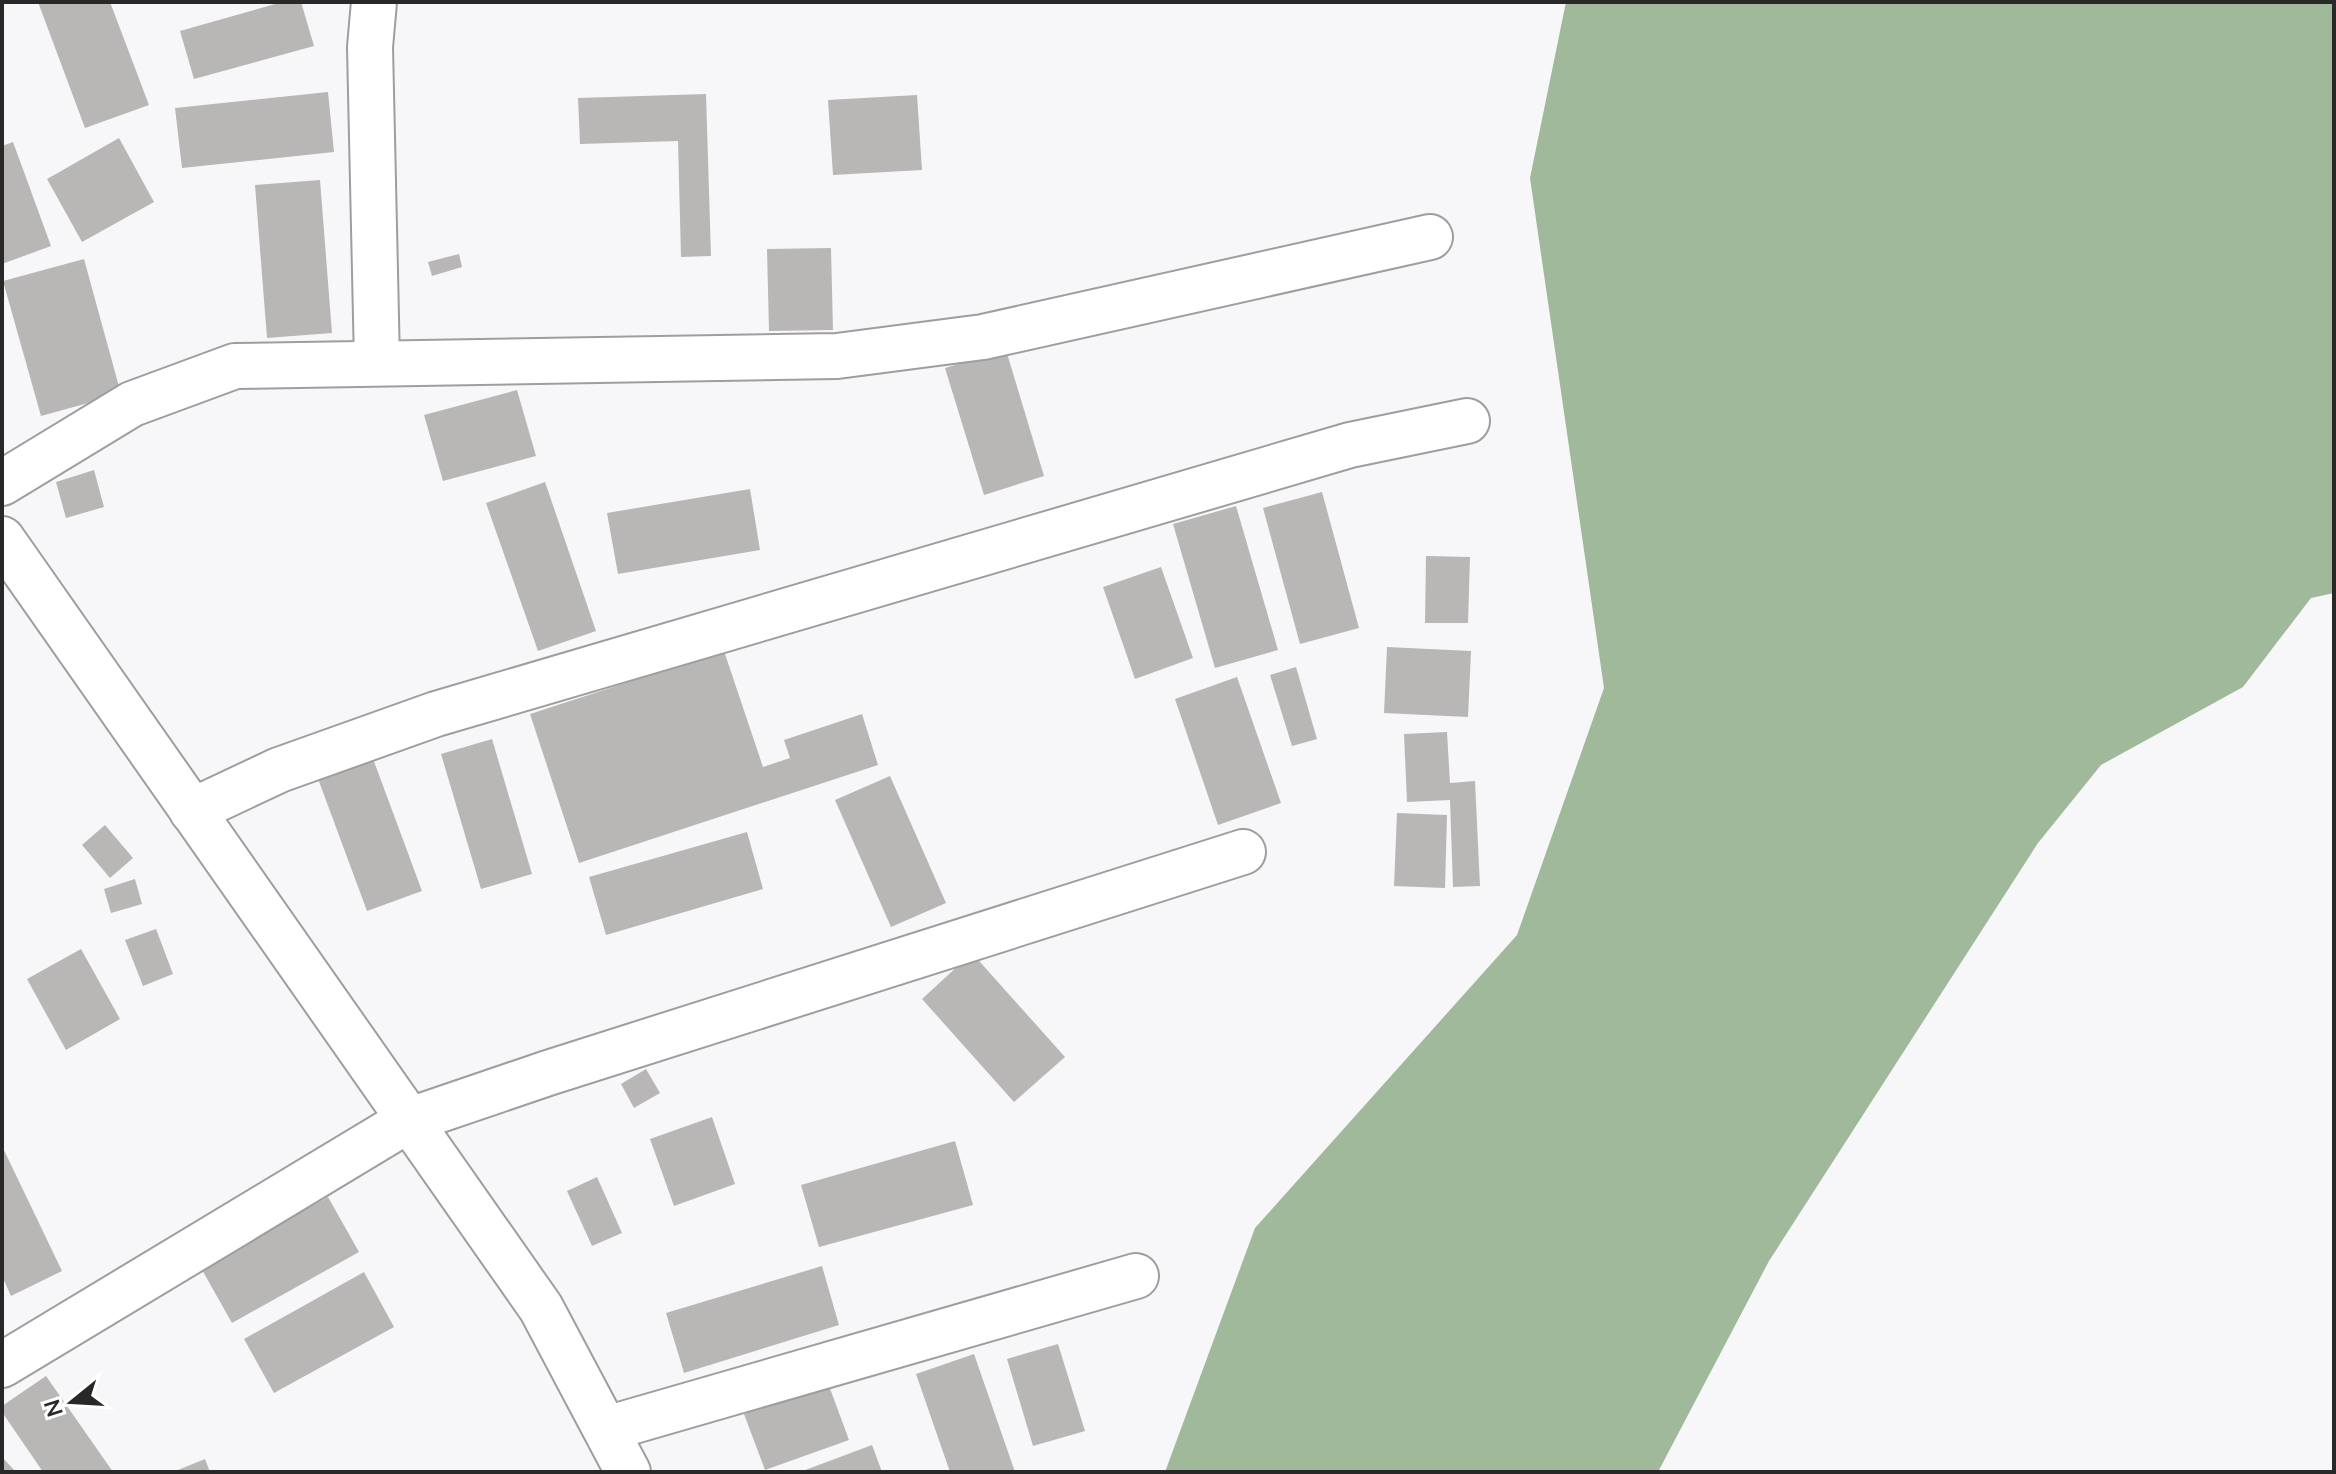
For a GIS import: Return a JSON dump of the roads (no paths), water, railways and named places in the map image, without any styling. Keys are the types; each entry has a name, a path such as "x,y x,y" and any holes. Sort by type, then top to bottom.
{"street":[{"path":"374,2 370,47 377,362"},
{"path":"2,483 132,404 235,366 837,356 983,337 1430,237"},
{"path":"192,811 279,770 436,714 1350,445 1467,421"},
{"path":"2,539 541,1308 628,1472"},
{"path":"2,1365 407,1121 548,1073 1243,852"},
{"path":"606,1429 1136,1276"}]}
